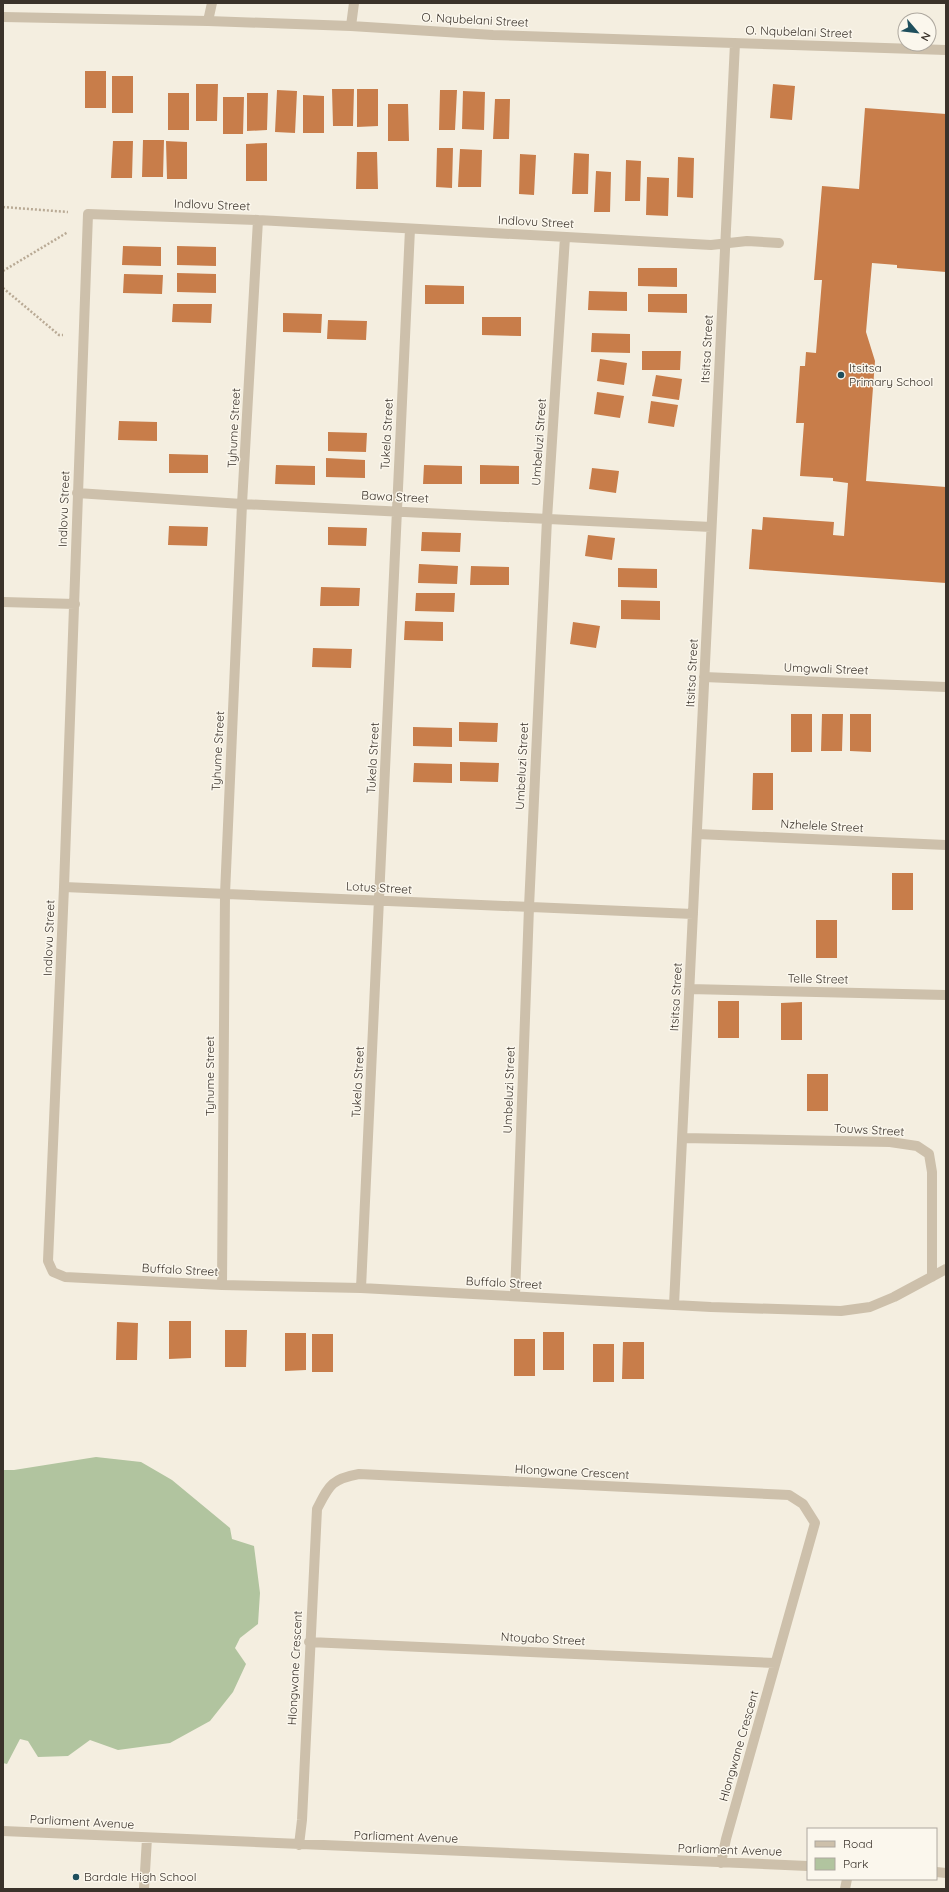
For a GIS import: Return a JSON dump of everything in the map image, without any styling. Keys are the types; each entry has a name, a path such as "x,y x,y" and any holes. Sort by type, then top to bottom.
{"street":[{"path":"208,21 212,3"},
{"path":"351,26 354,3"},
{"name":"O. Nqubelani Street","path":"3,17 208,21 351,26 493,35 946,50"},
{"name":"Itsitsa Street","path":"674,1304 735,42"},
{"name":"Indlovu Street","path":"53,1272 48,1261 64,887 88,214 258,220 711,246 747,241 779,243"},
{"name":"Tyhume Street","path":"222,1285 224,894 242,504 258,220"},
{"name":"Tukela Street","path":"361,1288 410,229"},
{"name":"Umbeluzi Street","path":"515,1296 529,907 547,519 564,237"},
{"name":"Bawa Street","path":"77,493 242,504 397,510 711,527"},
{"path":"3,602 74,604"},
{"name":"Umgwali Street","path":"704,677 946,687"},
{"name":"Nzhelele Street","path":"696,834 946,845"},
{"name":"Lotus Street","path":"64,887 693,914"},
{"name":"Telle Street","path":"689,989 946,995"},
{"name":"Touws Street","path":"682,1138 890,1142 917,1146 929,1154 932,1172 932,1277"},
{"name":"Buffalo Street","path":"53,1272 66,1278 222,1285 361,1288 841,1311 870,1306 882,1302 946,1269"},
{"name":"Hlongwane Crescent","path":"299,1845 302,1820 316,1509 328,1486 344,1477 359,1474 789,1495 803,1504 815,1523 726,1839 721,1863"},
{"name":"Ntoyabo Street","path":"309,1642 775,1663"},
{"name":"Parliament Avenue","path":"3,1831 807,1866"},
{"path":"144,1889 147,1838"}],"path":[{"path":"3,207 88,214"},
{"path":"3,270 73,229 87,230"},
{"path":"3,288 59,335 83,339"}],"green space":[{"path":"96,1457 141,1462 172,1480 230,1528 232,1539 254,1546 260,1593 258,1624 240,1638 235,1648 246,1664 233,1692 210,1721 170,1743 118,1750 90,1740 68,1756 38,1757 28,1741 20,1739 7,1764 3,1763 3,1470 14,1470"}],"building":[{"path":"85,71 106,71 106,108 85,108"},
{"path":"112,76 133,76 133,113 112,113"},
{"path":"196,84 218,84 217,121 196,121"},
{"path":"773,84 795,86 792,120 770,118"},
{"path":"332,89 354,89 353,126 333,126"},
{"path":"357,89 378,89 378,126 357,127"},
{"path":"277,90 297,91 295,133 275,132"},
{"path":"440,90 457,90 455,130 439,130"},
{"path":"463,91 485,92 484,130 462,129"},
{"path":"168,93 189,93 189,130 168,130"},
{"path":"247,93 268,93 267,130 247,131"},
{"path":"303,95 324,96 324,133 303,133"},
{"path":"223,97 244,97 243,134 223,134"},
{"path":"495,99 510,99 509,139 493,139"},
{"path":"388,104 408,104 409,141 388,141"},
{"path":"865,108 946,114 946,272 897,268 897,265 872,263 866,332 875,361 866,481 946,487 946,583 749,569 752,529 762,530 763,517 834,522 833,535 844,536 848,483 833,481 833,478 800,476 804,423 796,423 800,366 805,366 806,352 816,353 822,280 814,280 822,186 859,189"},
{"path":"143,140 164,140 163,177 142,177"},
{"path":"113,141 133,141 132,178 111,178"},
{"path":"166,141 187,142 187,179 167,179"},
{"path":"267,143 267,181 246,181 246,144"},
{"path":"437,148 453,148 452,188 436,187"},
{"path":"460,149 482,150 481,187 458,187"},
{"path":"357,152 377,152 378,189 356,189"},
{"path":"574,153 589,154 588,194 572,194"},
{"path":"520,154 536,155 534,195 519,194"},
{"path":"678,157 694,158 693,198 677,197"},
{"path":"626,160 641,161 640,201 625,201"},
{"path":"596,171 611,172 610,212 594,212"},
{"path":"647,177 669,178 668,216 646,215"},
{"path":"123,246 161,247 161,266 122,265"},
{"path":"177,246 216,247 216,266 177,265"},
{"path":"638,268 677,268 677,287 638,286"},
{"path":"177,273 216,274 216,293 177,292"},
{"path":"124,274 163,275 162,294 123,293"},
{"path":"425,285 464,286 464,304 425,304"},
{"path":"589,291 627,292 627,311 588,310"},
{"path":"648,294 687,294 687,313 648,312"},
{"path":"173,304 212,304 211,323 172,322"},
{"path":"283,313 322,314 321,333 283,332"},
{"path":"482,317 521,317 521,336 482,335"},
{"path":"328,320 367,321 366,340 327,339"},
{"path":"592,333 630,334 630,353 591,352"},
{"path":"642,351 681,351 680,370 642,370"},
{"path":"600,359 627,363 624,385 597,381"},
{"path":"656,375 682,379 679,400 652,396"},
{"path":"597,392 624,396 620,418 594,414"},
{"path":"651,401 678,405 674,427 648,423"},
{"path":"119,421 157,422 157,441 118,440"},
{"path":"328,432 367,433 366,452 328,451"},
{"path":"169,454 208,455 208,473 169,473"},
{"path":"326,458 365,460 365,478 326,477"},
{"path":"276,465 315,466 315,485 275,484"},
{"path":"424,465 462,466 462,484 423,484"},
{"path":"480,465 519,466 519,484 480,484"},
{"path":"592,468 619,471 616,493 589,489"},
{"path":"169,526 208,527 207,546 168,545"},
{"path":"328,527 367,528 366,546 328,545"},
{"path":"422,532 461,533 460,552 421,551"},
{"path":"588,535 615,538 612,560 585,556"},
{"path":"419,564 458,566 457,584 418,583"},
{"path":"471,566 509,567 509,585 470,585"},
{"path":"618,568 657,569 657,588 618,587"},
{"path":"321,587 360,588 359,606 320,606"},
{"path":"416,593 455,593 454,612 415,611"},
{"path":"621,600 660,601 660,620 621,619"},
{"path":"405,621 443,622 443,641 404,640"},
{"path":"573,622 600,626 596,648 570,644"},
{"path":"313,648 352,649 351,668 312,667"},
{"path":"791,714 812,714 812,752 791,752"},
{"path":"822,714 843,714 842,751 821,751"},
{"path":"850,714 871,714 871,752 850,751"},
{"path":"459,722 498,723 497,742 459,741"},
{"path":"413,727 452,728 452,747 413,746"},
{"path":"460,762 499,763 498,782 460,781"},
{"path":"414,763 452,764 452,783 413,782"},
{"path":"753,773 773,773 773,810 752,810"},
{"path":"892,873 913,873 913,910 892,910"},
{"path":"816,920 837,920 837,958 816,958"},
{"path":"718,1001 739,1001 739,1038 718,1038"},
{"path":"802,1002 802,1040 781,1040 781,1003"},
{"path":"807,1074 828,1074 828,1111 807,1111"},
{"path":"169,1321 191,1321 191,1358 169,1359"},
{"path":"117,1322 138,1323 137,1360 116,1360"},
{"path":"225,1330 247,1330 246,1367 225,1367"},
{"path":"543,1332 564,1332 564,1370 543,1370"},
{"path":"285,1333 306,1333 306,1370 285,1371"},
{"path":"312,1334 333,1334 333,1372 312,1372"},
{"path":"514,1339 535,1339 535,1376 514,1376"},
{"path":"623,1342 644,1342 644,1379 622,1379"},
{"path":"593,1344 614,1344 614,1382 593,1382"}],"place":[{"name":"Itsitsa Primary School","path":"841,375"},
{"name":"Bardale High School","path":"76,1877"}]}
